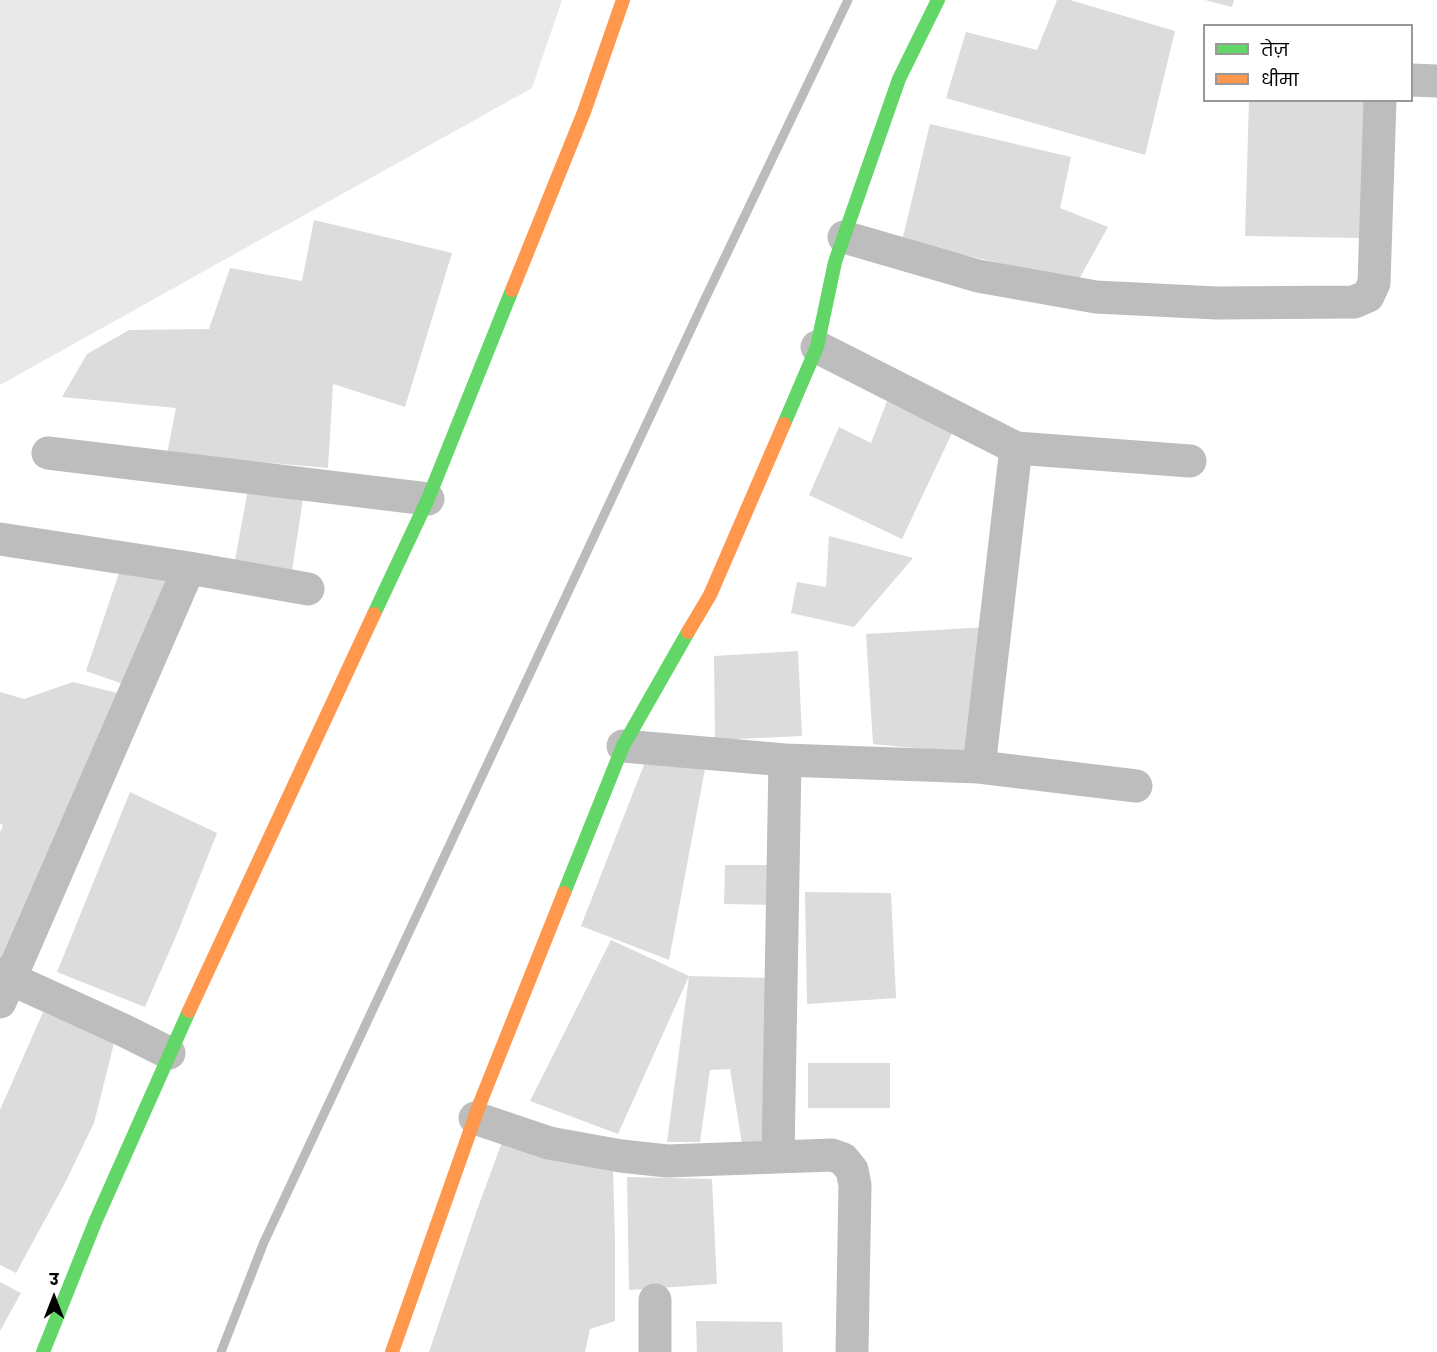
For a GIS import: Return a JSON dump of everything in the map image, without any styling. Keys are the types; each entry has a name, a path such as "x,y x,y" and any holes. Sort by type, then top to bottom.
{"street":[{"path":"43,1352 96,1221 169,1053 428,500 584,112 623,0"},
{"path":"392,1352 484,1092 623,746 710,595 817,347 835,262 899,79 938,0"},
{"path":"1413,80 1437,81"},
{"path":"844,237 978,276 1096,297 1216,303 1354,302 1368,296 1374,283 1380,102"},
{"path":"817,347 1016,448 1190,461"},
{"path":"979,767 1016,448"},
{"path":"48,453 428,500"},
{"path":"0,538 189,568 308,590"},
{"path":"169,1053 123,1030 4,984 189,568"},
{"path":"623,746 785,760 979,767 1136,786"},
{"path":"778,1156 785,760"},
{"path":"475,1118 549,1143 621,1156 667,1161 832,1155 843,1159 852,1170 855,1185 852,1352"},
{"path":"655,1300 655,1352"}],"shaded area":[{"path":"0,0 562,0 532,88 0,385"}],"building":[{"path":"1057,0 1070,0 1175,31 1145,155 946,98 966,32 1037,50"},
{"path":"1205,0 1234,0 1232,7"},
{"path":"1249,102 1366,102 1361,238 1245,236"},
{"path":"930,124 1071,157 1060,208 1108,227 1078,281 902,241"},
{"path":"314,220 452,253 405,407 333,384 328,468 167,454 176,408 62,397 87,354 129,330 209,329 230,268 302,281"},
{"path":"887,401 953,431 902,539 809,495 839,427 871,443"},
{"path":"248,489 303,499 291,577 233,571"},
{"path":"829,536 913,558 854,627 791,613 797,582 826,587"},
{"path":"121,567 175,572 129,686 86,671"},
{"path":"989,627 973,754 873,744 866,634"},
{"path":"798,651 802,736 715,740 714,656"},
{"path":"73,682 129,696 0,965 0,832 3,825 0,824 0,692 24,699"},
{"path":"647,757 705,769 669,960 581,926"},
{"path":"130,792 217,833 145,1007 57,972"},
{"path":"725,865 780,865 779,905 724,904"},
{"path":"805,892 891,893 896,998 807,1004"},
{"path":"611,940 689,976 618,1134 530,1101"},
{"path":"689,976 771,978 767,1120 760,1146 742,1144 730,1069 710,1070 700,1142 667,1142"},
{"path":"43,1012 114,1043 94,1123 65,1183 16,1273 0,1265 0,1110"},
{"path":"808,1063 890,1063 890,1108 808,1108"},
{"path":"502,1142 613,1169 615,1321 590,1329 585,1352 429,1352"},
{"path":"627,1177 712,1179 717,1284 629,1290"},
{"path":"0,1282 21,1293 0,1331"},
{"path":"696,1321 782,1322 783,1352 697,1352"}],"waterway":[{"path":"221,1352 264,1242 705,299 848,0"}],"traffic: fast":[{"path":"784,424 817,347 835,262 899,79 938,0"},
{"path":"374,614 428,499 512,290"},
{"path":"564,893 623,746 688,632"},
{"path":"43,1352 96,1220 189,1011"}],"traffic: slow":[{"path":"512,290 584,112 623,0"},
{"path":"688,632 710,595 784,424"},
{"path":"189,1011 374,614"},
{"path":"392,1352 480,1103 564,893"}]}
